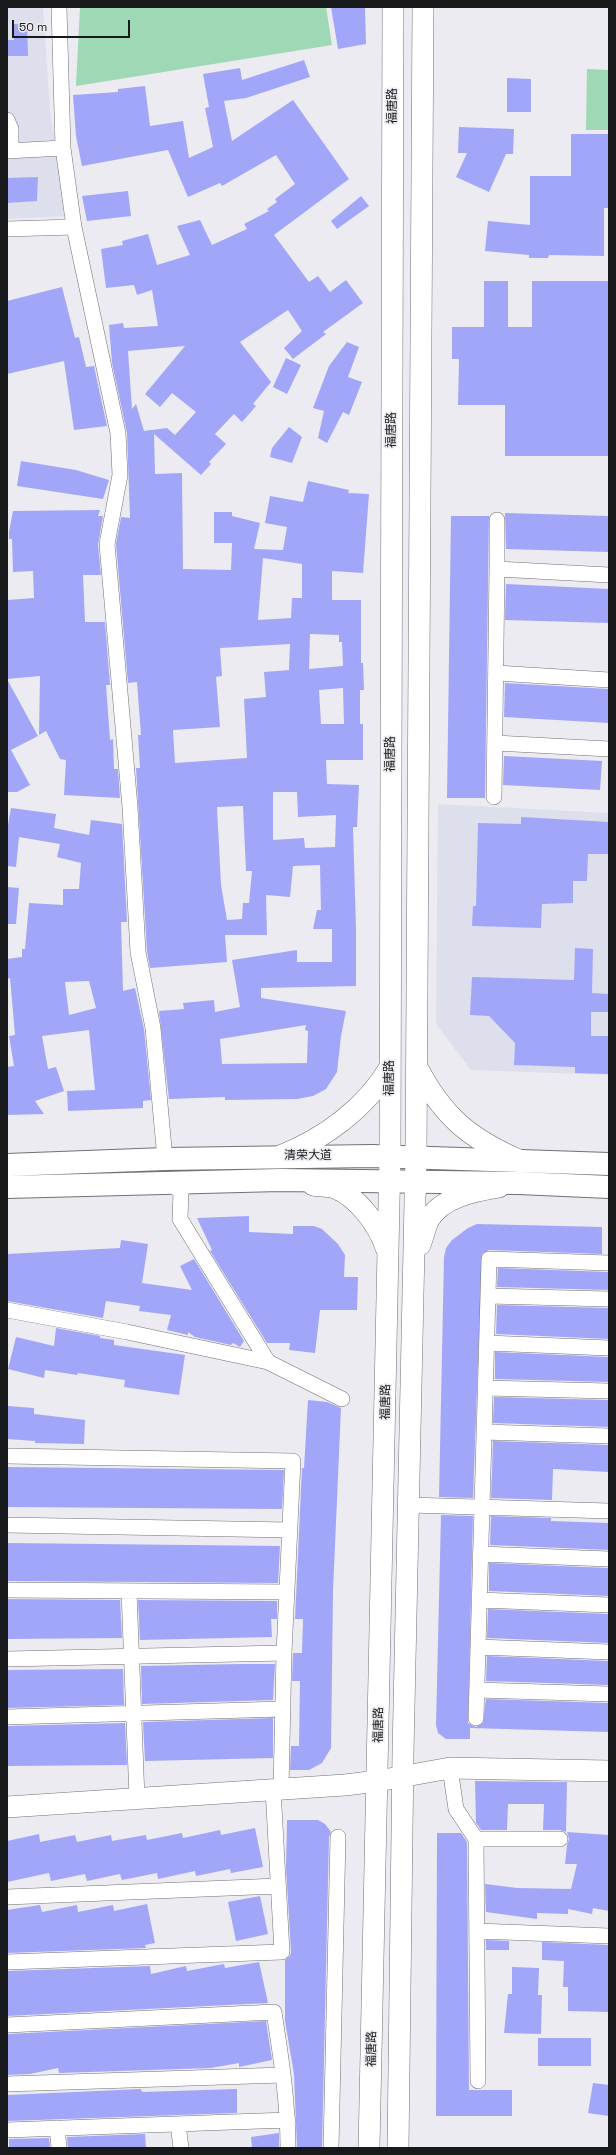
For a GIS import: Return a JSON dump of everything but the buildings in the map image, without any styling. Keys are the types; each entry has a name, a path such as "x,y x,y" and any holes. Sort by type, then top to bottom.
{"main road":[{"name":"清荣大道","path":"7,1166 165,1159 280,1156 416,1156 609,1164"},
{"name":"清荣大道","path":"7,1187 280,1180 519,1183 609,1187"}],"street":[{"path":"60,7 63,148 74,227 118,433 120,475 107,544 130,807 138,952 153,1028 165,1159"},
{"name":"福唐路","path":"370,2148 389,1257 393,7"},
{"name":"福唐路","path":"398,2148 403,1777 416,1182 423,7"},
{"path":"7,120 11,129 9,151 63,148"},
{"path":"7,229 74,227"},
{"path":"494,797 497,520"},
{"path":"497,569 609,575"},
{"path":"496,673 609,680"},
{"path":"495,743 609,749"},
{"path":"280,1156 301,1148 364,1104 379,1087 390,1067"},
{"path":"417,1067 426,1085 442,1107 460,1125 481,1142 521,1160"},
{"path":"280,1180 335,1188 351,1199 378,1227 389,1257"},
{"path":"166,1182 180,1191 180,1219 268,1362"},
{"path":"415,1259 429,1221 444,1204 486,1190 519,1183"},
{"path":"476,1718 488,1259 609,1264"},
{"path":"488,1296 609,1299"},
{"path":"7,1310 127,1332 268,1362 342,1399"},
{"path":"487,1343 609,1348"},
{"path":"485,1388 609,1392"},
{"path":"484,1432 609,1436"},
{"path":"7,1456 293,1461 284,1653 283,1709 277,1789 278,1886 282,1952 7,1962"},
{"path":"409,1505 609,1511"},
{"path":"7,1525 289,1530"},
{"path":"480,1554 609,1559"},
{"path":"7,1590 287,1592"},
{"path":"129,1591 136,1799"},
{"path":"479,1600 609,1605"},
{"path":"478,1647 609,1652"},
{"path":"7,1659 284,1653"},
{"path":"477,1690 609,1694"},
{"path":"7,1717 283,1709"},
{"path":"450,1768 456,1809 476,1839 478,2081"},
{"path":"7,1807 378,1781 450,1768 609,1770"},
{"path":"331,2148 338,1837"},
{"path":"476,1839 560,1839"},
{"path":"7,1897 278,1886"},
{"path":"477,1931 609,1936"},
{"path":"7,2025 274,2012 288,2120 288,2148"},
{"path":"7,2084 283,2075"},
{"path":"7,2130 288,2120"},
{"path":"178,2124 182,2148"},
{"path":"57,2128 59,2148"}],"shaded area":[{"path":"7,7 43,7 50,111 66,216 7,219"},
{"path":"438,804 609,813 609,1075 471,1070 436,1024"}],"green space":[{"path":"80,7 326,7 332,45 76,86"},
{"path":"587,69 609,70 609,130 586,130"}]}
